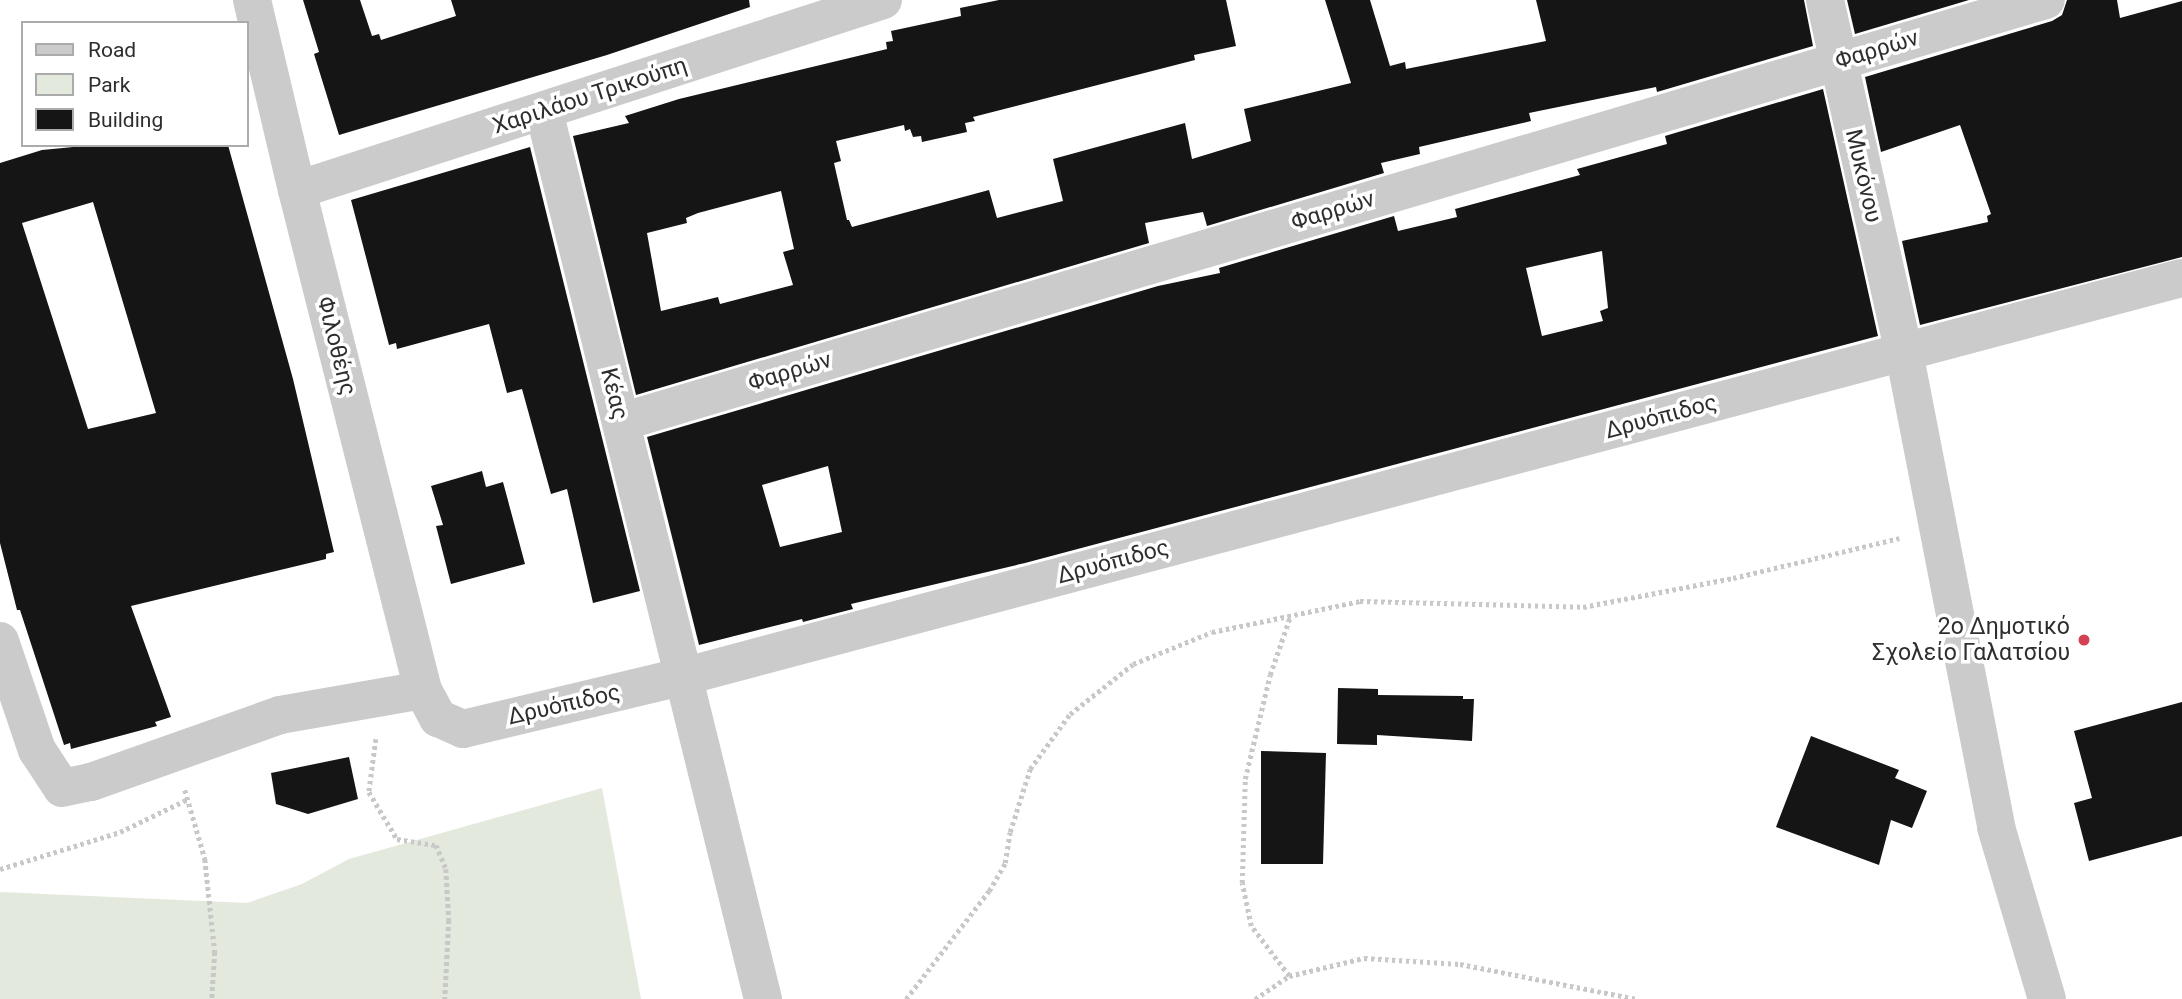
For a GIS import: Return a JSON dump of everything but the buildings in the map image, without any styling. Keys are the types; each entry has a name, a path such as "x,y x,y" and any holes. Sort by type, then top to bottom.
{"street":[{"name":"Φιλοθέης","path":"252,0 423,690"},
{"name":"Χαριλάου Τρικούπη","path":"297,190 883,0"},
{"name":"Μυκόνου","path":"1825,0 1905,352 1941,528 1996,827 2048,999"},
{"name":"Φαρρών","path":"621,422 2046,0"},
{"name":"Κέας","path":"544,111 682,677 764,999"},
{"name":"Δρυόπιδος","path":"423,690 438,718 463,729 682,677 2182,278"},
{"path":"0,641 37,750 62,788 91,782 163,758 280,715 423,690"}],"path":[{"path":"906,999 989,891 1005,863 1010,832 1030,769 1070,714 1133,664 1212,632 1360,601 1583,607 1733,578 1941,528"},
{"path":"1289,976 1251,926 1242,883 1245,779 1270,675 1290,616"},
{"path":"365,699 376,738 369,792 397,839 436,845 446,869 449,920 445,999"},
{"path":"163,758 182,783 205,859 215,952 212,999"},
{"path":"0,869 120,832 188,799"},
{"path":"1255,999 1289,976 1364,958 1460,964 1637,999"}],"green space":[{"path":"602,788 641,999 0,999 0,892 247,903 302,884 349,859"}],"place":[{"name":"2ο Δημοτικό Σχολείο Γαλατσίου","path":"2084,640"}]}
